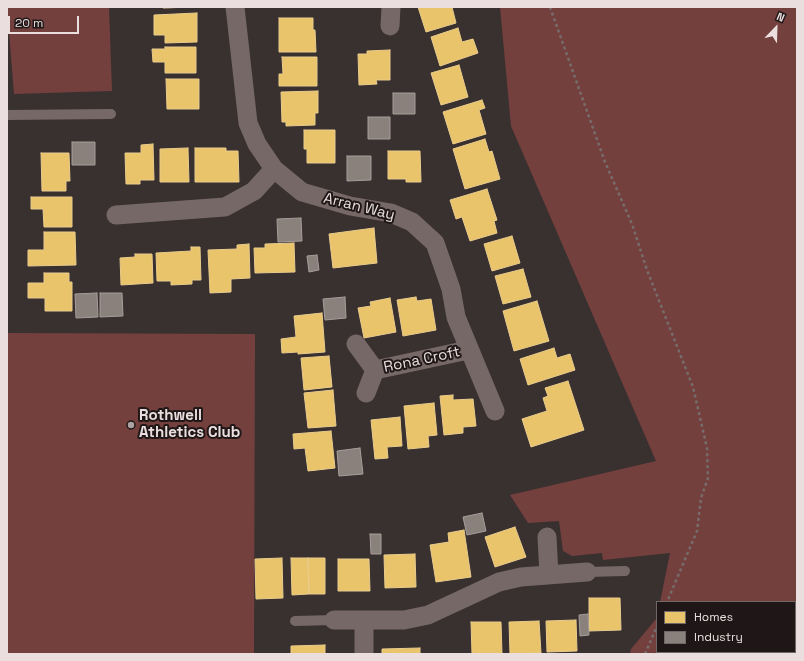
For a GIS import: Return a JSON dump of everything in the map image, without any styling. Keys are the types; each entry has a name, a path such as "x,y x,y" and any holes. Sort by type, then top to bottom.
{"street":[{"name":"Arran Way","path":"235,7 248,123 257,144 274,170 302,192 350,206 390,213 412,222 435,243 451,289 456,317 468,350 495,412"},
{"path":"390,26 391,7"},
{"path":"116,215 225,207 254,191 274,170"},
{"name":"Rona Croft","path":"356,344 375,370"},
{"name":"Rona Croft","path":"375,370 468,350"},
{"name":"Rona Croft","path":"366,393 375,370"},
{"path":"547,537 549,575"},
{"path":"334,620 404,620 428,615 499,582 521,577 587,572"},
{"path":"364,620 364,654"}],"lane":[{"path":"7,115 111,114"},
{"path":"587,572 625,570"},
{"path":"295,621 334,620"}],"path":[{"path":"550,7 605,162 632,224 647,270 693,386 706,448 708,478 701,498 697,531 667,601"},
{"path":"645,654 656,628"}],"shaded area":[{"path":"7,7 109,7 112,91 14,94"},
{"path":"500,7 797,7 797,654 630,654 631,649 656,619 656,653 796,653 796,601 660,601 670,553 603,560 602,553 572,556 563,551 559,521 528,523 510,495 656,461 511,126"},
{"name":"Rothwell Athletics Club","path":"7,333 255,334 254,654 7,654"}],"building: Homes":[{"path":"163,7 191,7 163,8"},
{"path":"418,7 452,7 456,23 426,32"},
{"path":"197,13 197,42 165,43 165,35 154,35 154,15"},
{"path":"279,18 313,18 316,52 279,52"},
{"path":"458,28 462,42 473,39 478,53 440,66 431,37"},
{"path":"165,47 196,47 196,73 165,73 165,62 153,62 152,49 165,49"},
{"path":"390,50 390,80 376,80 377,84 359,85 358,54 367,54 367,51"},
{"path":"282,57 317,57 317,86 279,86 279,74 283,74"},
{"path":"459,65 468,97 441,105 431,73"},
{"path":"166,79 199,79 199,109 167,109"},
{"path":"318,91 318,113 315,113 315,125 286,126 286,122 282,122 281,92"},
{"path":"482,100 485,108 479,110 486,134 453,144 443,112"},
{"path":"304,130 335,130 335,163 307,163 307,149 304,149"},
{"path":"485,139 489,152 492,151 500,179 465,189 453,149"},
{"path":"153,144 154,180 140,180 140,184 126,184 125,153 141,153 141,145"},
{"path":"188,148 189,182 160,182 160,149"},
{"path":"195,148 226,148 226,151 238,151 239,182 195,182"},
{"path":"388,151 420,151 421,182 406,182 406,179 388,179"},
{"path":"41,153 69,153 70,181 66,181 66,191 42,191"},
{"path":"487,189 497,220 494,221 497,233 470,241 462,217 456,219 450,200"},
{"path":"31,197 72,197 72,227 44,227 43,209 31,209"},
{"path":"374,228 377,263 333,268 329,234"},
{"path":"44,232 75,232 76,265 28,266 28,250 44,250"},
{"path":"512,236 520,263 492,271 484,244"},
{"path":"294,243 295,272 255,273 254,248 265,248 265,244"},
{"path":"249,244 250,278 231,279 231,292 210,293 208,250 237,249 237,245"},
{"path":"191,247 200,247 201,280 192,280 192,284 171,285 171,281 157,281 156,253 191,251"},
{"path":"135,254 152,254 153,283 121,285 120,258 135,257"},
{"path":"523,269 531,297 503,304 495,276"},
{"path":"44,273 69,273 69,282 72,282 72,311 45,311 45,298 28,298 28,283 44,283"},
{"path":"416,297 417,301 431,299 436,330 403,336 397,300"},
{"path":"390,298 396,332 364,338 358,308 371,306 370,302"},
{"path":"537,301 549,341 514,351 503,311"},
{"path":"322,313 325,352 298,354 298,352 282,353 281,339 296,337 294,316"},
{"path":"554,348 557,358 570,354 575,370 528,385 520,359"},
{"path":"329,356 332,387 304,390 301,358"},
{"path":"568,381 584,430 531,447 522,419 547,411 543,398 548,396 545,388"},
{"path":"333,390 336,426 308,428 304,393"},
{"path":"453,395 453,400 473,399 476,426 463,427 463,433 444,435 440,396"},
{"path":"434,403 437,435 428,436 429,447 408,449 404,406"},
{"path":"400,417 402,446 387,447 388,458 375,459 371,420"},
{"path":"331,431 335,468 308,471 305,448 294,449 293,434"},
{"path":"515,527 526,557 495,567 485,537"},
{"path":"464,530 471,577 436,582 430,545 449,542 448,533"},
{"path":"415,554 416,587 385,588 384,555"},
{"path":"282,558 283,598 256,599 255,559"},
{"path":"291,558 308,558 309,594 292,595"},
{"path":"308,558 325,558 325,594 309,594"},
{"path":"338,559 369,559 370,591 338,591"},
{"path":"589,598 620,598 621,630 589,631"},
{"path":"576,620 577,651 547,652 546,621"},
{"path":"539,621 541,653 510,654 509,622"},
{"path":"471,622 501,622 502,654 472,654"},
{"path":"325,645 325,654 291,654 291,646"},
{"path":"420,648 420,654 382,654 382,649"}],"building: Industry":[{"path":"393,93 415,93 415,114 393,114"},
{"path":"368,117 390,117 390,139 368,139"},
{"path":"72,142 95,142 95,165 72,165"},
{"path":"347,156 371,156 371,180 347,181"},
{"path":"301,218 302,241 278,242 277,219"},
{"path":"317,255 319,270 309,272 307,256"},
{"path":"97,293 98,317 76,318 75,294"},
{"path":"100,293 122,293 123,316 100,317"},
{"path":"345,297 346,318 325,320 323,299"},
{"path":"360,448 363,474 339,476 337,451"},
{"path":"482,513 486,531 467,535 463,517"},
{"path":"370,534 381,534 381,554 371,554"},
{"path":"588,614 589,635 580,636 579,615"}],"place":[{"name":"Rothwell Athletics Club","path":"131,425"}]}
